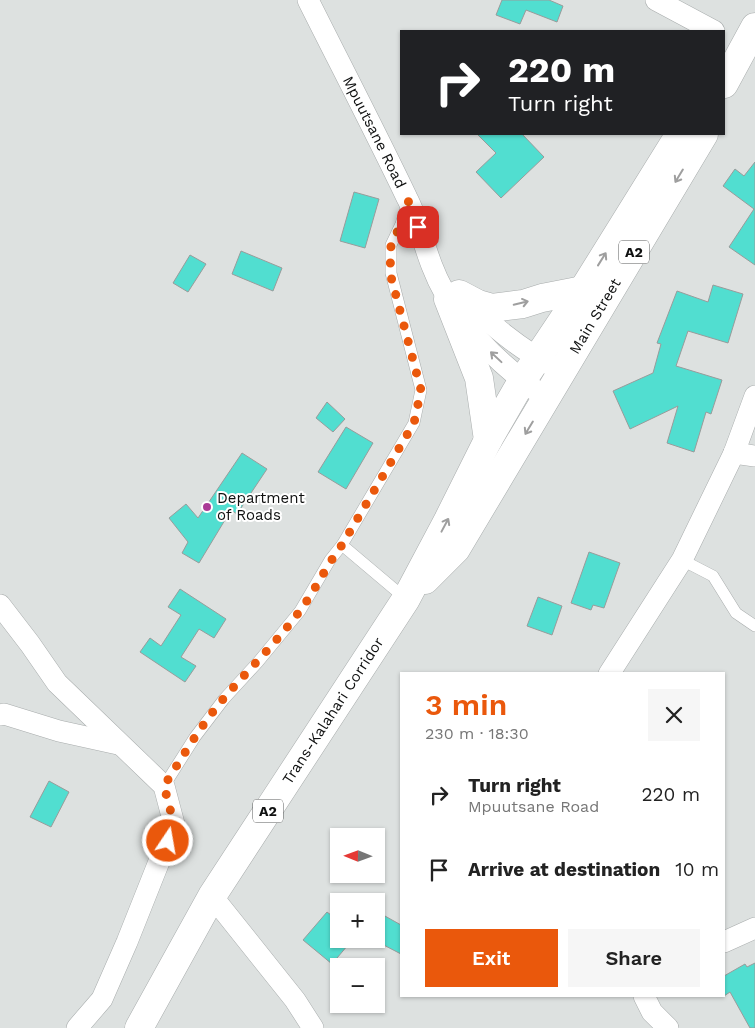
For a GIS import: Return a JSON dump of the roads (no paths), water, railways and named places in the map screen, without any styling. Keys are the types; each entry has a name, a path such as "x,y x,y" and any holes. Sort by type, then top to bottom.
{"highway":[{"path":"725,81 741,37"},
{"name":"Main Street","path":"536,357 583,290 679,135"},
{"name":"Main Street","path":"563,371 703,135"},
{"path":"453,296 492,308 523,304 542,298 583,290"},
{"path":"453,296 479,378 488,440"},
{"name":"Trans-Kalahari Corridor","path":"139,1028 212,896 406,599 488,440 536,357"},
{"name":"Trans-Kalahari Corridor","path":"406,599 456,549 563,371"}],"street":[{"name":"Mpuutsane Road","path":"308,0 409,200 432,267 453,296 464,323 522,381 546,399"},
{"path":"656,0 712,30"},
{"name":"Mpuutsane Road","path":"453,296 536,357 563,371"},
{"path":"610,672 682,560 745,454 755,396"},
{"path":"0,605 57,683 118,744 164,786 174,824 102,999 78,1028"},
{"path":"0,715 4,714 59,731 118,744"},
{"path":"212,896 295,1000 312,1028"},
{"path":"725,942 755,928"},
{"path":"645,1012 668,1028"}],"lane":[{"path":"164,786 195,737 224,699 258,662 300,611 330,560 342,545 414,423 421,390 390,273 391,245 409,200"},
{"path":"342,545 406,599"},
{"path":"682,560 712,576 736,613 755,626"}],"place":[{"name":"Department of Roads","path":"207,507"}]}
